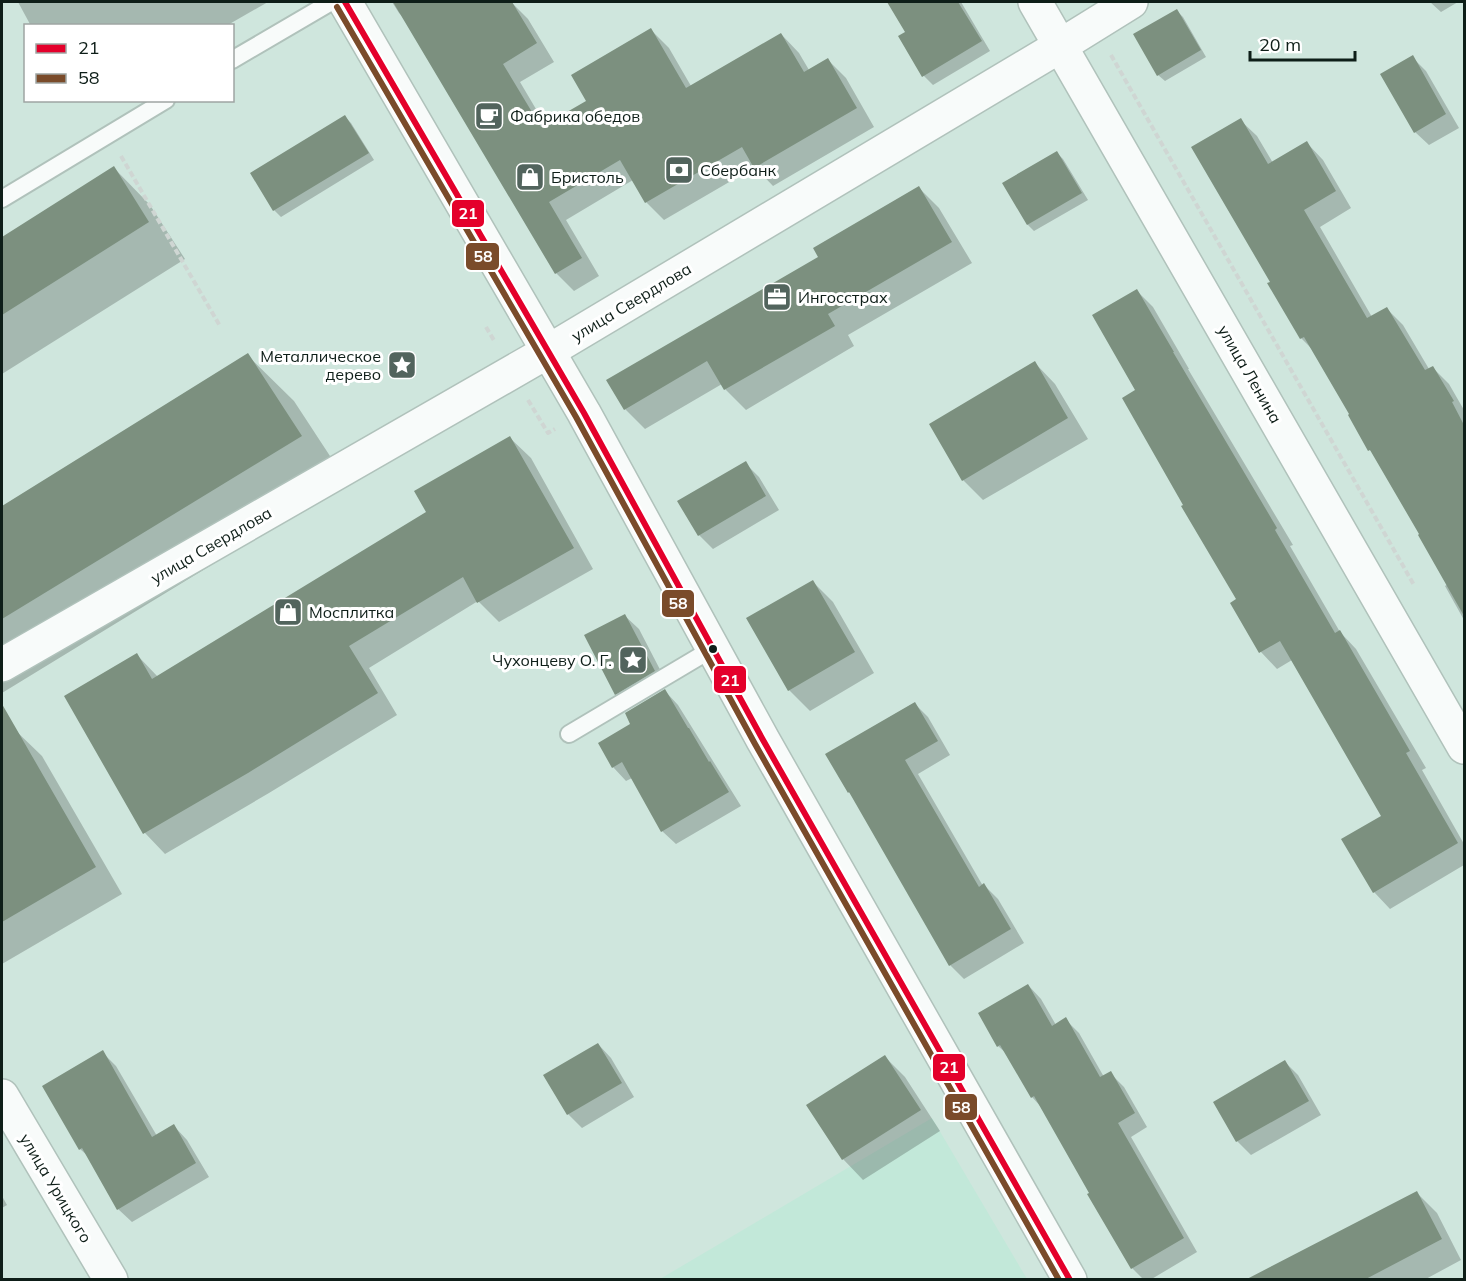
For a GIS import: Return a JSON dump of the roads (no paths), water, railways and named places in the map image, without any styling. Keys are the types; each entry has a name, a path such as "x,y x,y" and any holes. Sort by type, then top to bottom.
{"street":[{"path":"345,2 584,413 763,740 1070,1280"},
{"name":"улица Ленина","path":"1035,2 1464,747"},
{"name":"улица Свердлова","path":"2,666 547,352 1131,2"},
{"name":"улица Урицкого","path":"2,1096 111,1280"}],"lane":[{"path":"234,59 331,2"},
{"path":"2,199 163,102"},
{"path":"568,734 712,649"}],"place":[{"name":"Фабрика обедов","path":"489,116"},
{"name":"Сбербанк","path":"679,170"},
{"name":"Бристоль","path":"530,177"},
{"name":"Ингосстрах","path":"777,297"},
{"name":"Металлическое дерево","path":"402,365"},
{"name":"Мосплитка","path":"288,612"},
{"name":"Чухонцеву О. Г.","path":"633,660"}]}
